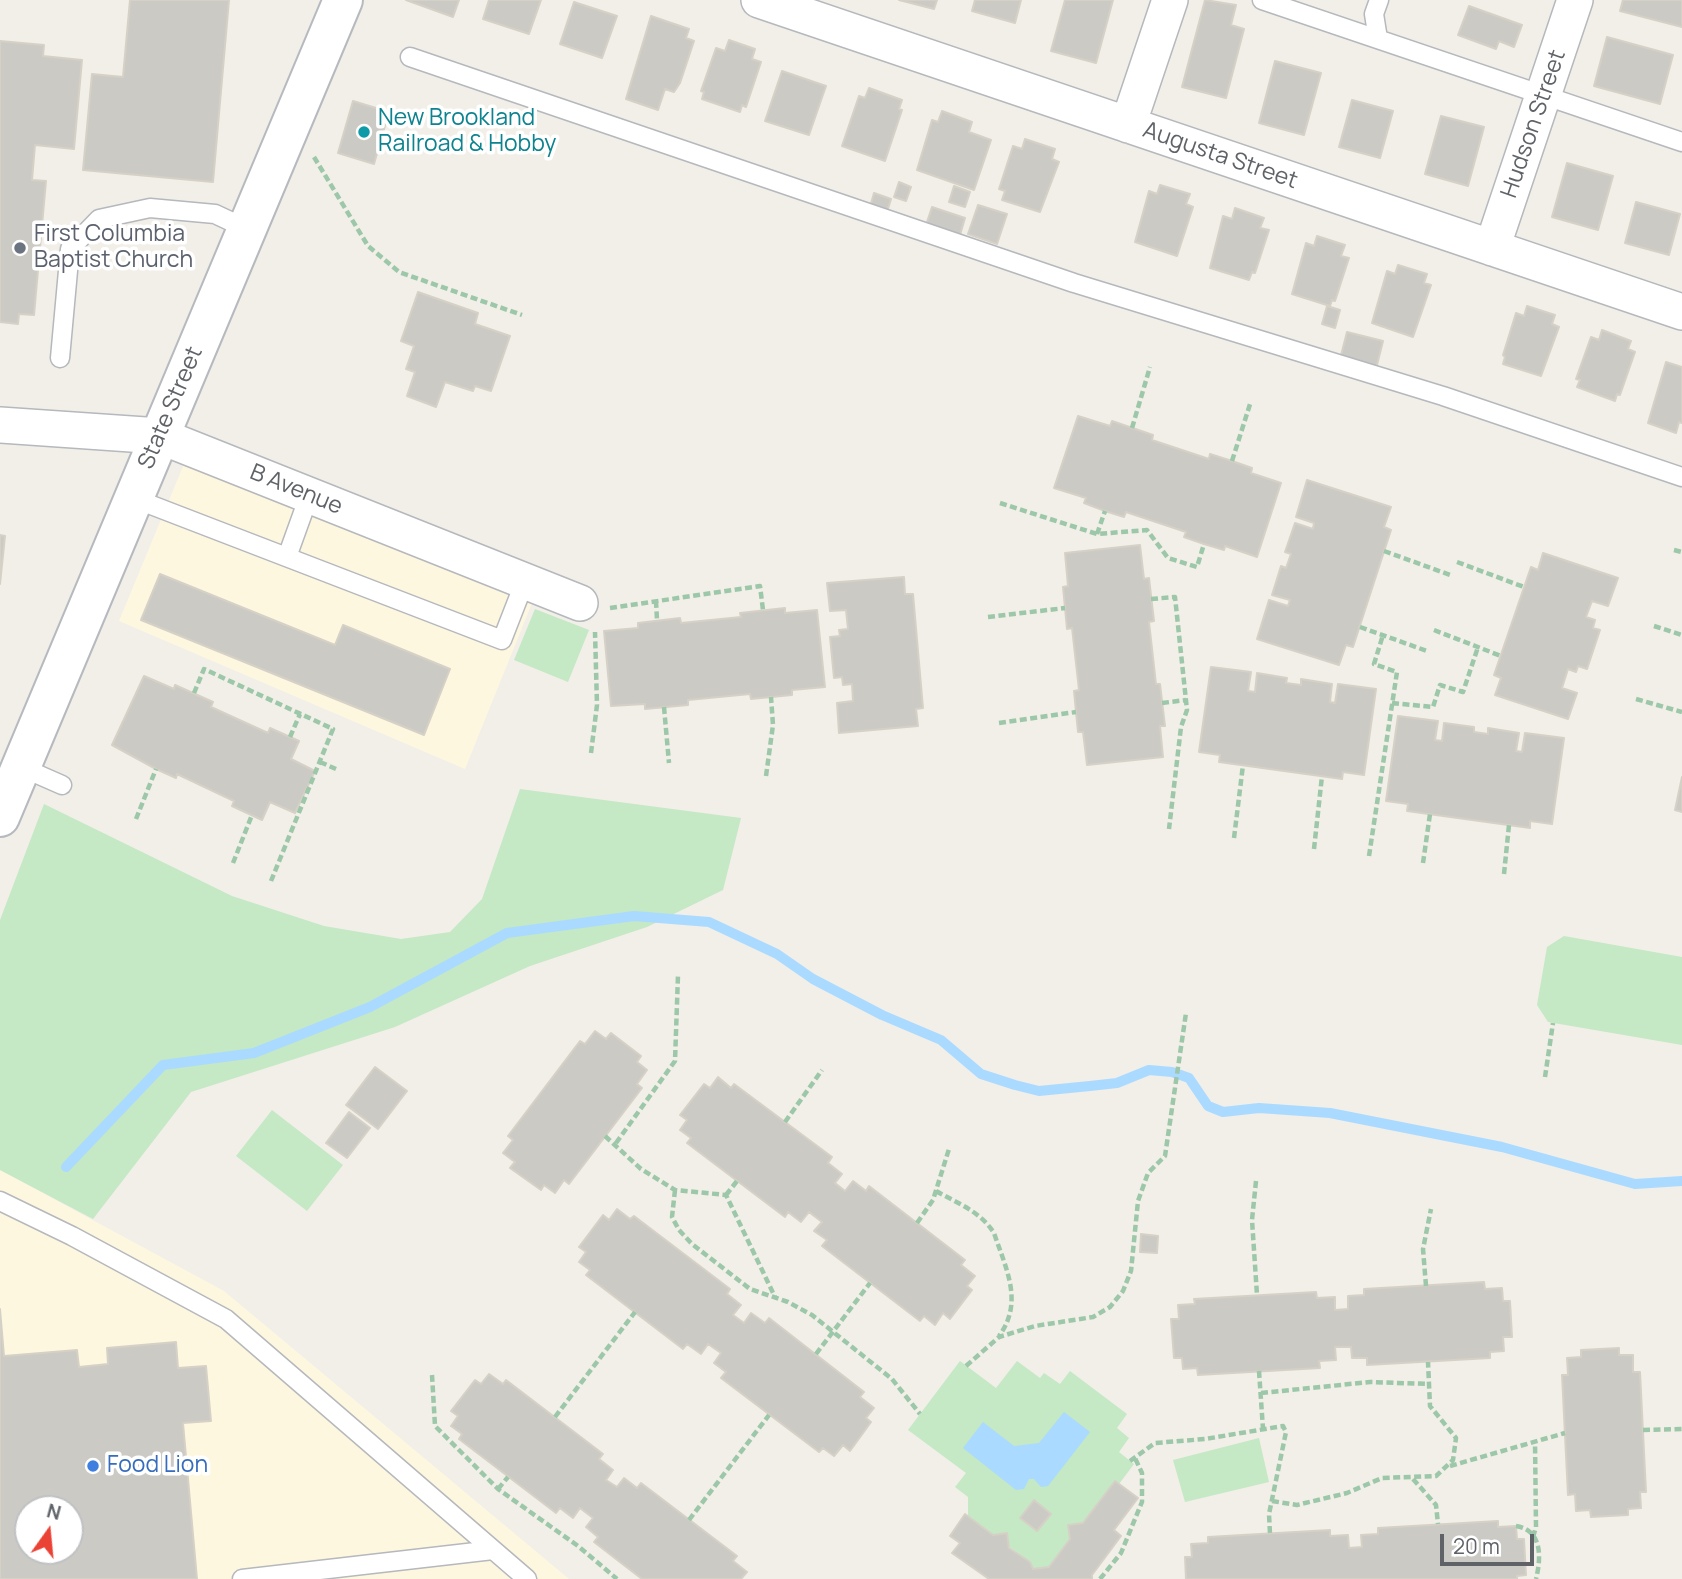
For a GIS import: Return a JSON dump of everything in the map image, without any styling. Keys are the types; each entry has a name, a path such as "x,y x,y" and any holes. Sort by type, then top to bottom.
{"main road":[{"name":"State Street","path":"0,817 343,0"}],"street":[{"path":"1128,125 1170,0"},
{"name":"Hudson Street","path":"1492,248 1575,0"},
{"name":"Augusta Street","path":"762,1 1682,312"},
{"name":"B Avenue","path":"0,425 160,436 525,581 594,615"}],"lane":[{"path":"1262,0 1682,142"},
{"path":"1378,39 1374,14 1379,0"},
{"path":"410,57 1074,283 1443,396 1682,477"},
{"path":"60,358 70,249 99,219 150,208 215,214 247,229"},
{"path":"287,557 309,496"},
{"path":"133,498 502,640 525,581"},
{"path":"21,766 62,785"},
{"path":"0,1201 72,1236 226,1319 527,1579"},
{"path":"242,1578 493,1549"}],"path":[{"path":"293,120 349,220 368,246 399,272 522,315"},
{"path":"1132,428 1150,367"},
{"path":"1232,461 1251,401"},
{"path":"1000,503 1097,534 1147,530 1168,558 1197,567 1204,544"},
{"path":"1097,534 1105,510"},
{"path":"1674,550 1682,552"},
{"path":"1384,551 1453,576"},
{"path":"1457,562 1524,587"},
{"path":"591,753 597,705 594,615 608,608 760,586 763,610"},
{"path":"1151,599 1175,597 1187,710 1181,727 1169,829"},
{"path":"656,601 657,620"},
{"path":"988,617 1065,608"},
{"path":"1654,626 1682,635"},
{"path":"1360,627 1427,651"},
{"path":"1434,631 1501,656"},
{"path":"1368,856 1397,672 1374,664 1383,635"},
{"path":"1392,703 1433,708 1440,685 1463,692 1478,647"},
{"path":"194,694 204,669 333,729 271,881"},
{"path":"766,776 773,726 771,697"},
{"path":"1636,699 1682,712"},
{"path":"1162,703 1186,700"},
{"path":"664,707 669,764"},
{"path":"999,723 1076,712"},
{"path":"290,737 300,714"},
{"path":"320,762 336,769"},
{"path":"1234,838 1243,765"},
{"path":"136,819 156,769"},
{"path":"1314,849 1322,776"},
{"path":"1423,863 1430,814"},
{"path":"233,863 252,815"},
{"path":"1504,874 1509,825"},
{"path":"615,1143 675,1061 678,975"},
{"path":"999,1337 1035,1326 1084,1320 1102,1312 1116,1301 1131,1271 1138,1201 1148,1174 1165,1156 1186,1013"},
{"path":"1545,1077 1553,1023"},
{"path":"785,1122 822,1070"},
{"path":"605,1136 642,1169 676,1190 726,1195"},
{"path":"918,1223 936,1191 948,1149"},
{"path":"726,1195 737,1181"},
{"path":"1256,1181 1252,1220 1257,1295"},
{"path":"676,1190 672,1217 684,1236 750,1289 801,1308 833,1332 897,1384 920,1414"},
{"path":"936,1191 970,1208 994,1233 1013,1296 1010,1319 999,1337 966,1366"},
{"path":"726,1195 775,1298"},
{"path":"1426,1286 1423,1249 1431,1209"},
{"path":"816,1354 870,1283"},
{"path":"555,1418 635,1312"},
{"path":"1428,1362 1431,1410 1456,1438 1455,1454 1449,1466"},
{"path":"1259,1371 1263,1429"},
{"path":"432,1375 435,1426 498,1489 578,1546 617,1579"},
{"path":"1261,1392 1370,1382 1430,1384"},
{"path":"689,1520 769,1415"},
{"path":"1100,1579 1121,1553 1142,1502 1142,1472 1132,1458 1155,1443 1283,1426 1286,1429 1272,1501 1270,1534"},
{"path":"1643,1430 1682,1429"},
{"path":"1272,1501 1297,1505 1347,1493 1382,1478 1413,1479 1436,1476 1449,1466 1565,1433"},
{"path":"1533,1537 1536,1527 1535,1441"},
{"path":"498,1489 508,1477"},
{"path":"1413,1479 1436,1505 1438,1524"},
{"path":"1516,1526 1533,1537 1540,1554 1536,1579"}],"shaded area":[{"path":"184,464 532,603 465,769 119,621"},
{"path":"0,1170 224,1291 569,1579 0,1579"}],"green space":[{"path":"535,609 589,630 568,682 514,660"},
{"path":"520,789 741,818 723,890 647,927 530,966 395,1027 191,1092 93,1219 0,1170 0,920 44,804 232,896 324,926 401,939 450,932 482,899"},
{"path":"1564,936 1682,957 1682,1045 1548,1022 1537,1005 1547,947"},
{"path":"272,1110 343,1165 307,1211 236,1156"},
{"path":"960,1361 996,1388 1017,1361 1040,1378 1044,1373 1060,1384 1070,1371 1127,1414 1117,1428 1129,1438 1119,1452 1134,1464 1119,1484 1115,1481 1049,1567 1033,1569 1030,1562 968,1517 968,1497 955,1487 966,1473 908,1430"},
{"path":"1259,1438 1269,1482 1185,1502 1173,1460"}],"water":[{"path":"1064,1412 1090,1432 1048,1486 1041,1487 1034,1479 1029,1479 1024,1489 1016,1490 963,1448 983,1422 1014,1446 1039,1443"}],"building":[{"path":"130,0 229,0 213,182 83,170 92,74 123,77"},
{"path":"406,0 459,0 453,17"},
{"path":"489,0 541,0 529,34 483,19"},
{"path":"899,0 937,0 934,9"},
{"path":"975,0 1021,0 1015,23 972,11"},
{"path":"1065,0 1113,0 1096,63 1051,51"},
{"path":"1205,0 1236,5 1231,25 1244,29 1226,98 1182,87"},
{"path":"1623,0 1682,0 1682,27 1620,11"},
{"path":"574,2 617,16 602,58 560,44"},
{"path":"1469,6 1522,25 1514,47 1499,41 1496,49 1458,35"},
{"path":"651,16 689,29 686,38 694,41 680,83 674,92 665,89 658,110 626,99"},
{"path":"1607,37 1673,55 1660,104 1594,86"},
{"path":"729,40 755,49 752,59 761,62 746,107 742,105 740,112 702,99 704,92 701,91 716,48 725,51"},
{"name":"First Columbia Baptist Church","path":"0,41 44,45 43,56 82,60 74,149 35,145 32,180 46,181 34,315 19,314 18,324 0,322"},
{"path":"1275,61 1321,73 1304,135 1259,123"},
{"path":"782,71 826,86 809,135 765,121"},
{"path":"869,88 902,100 899,109 902,110 885,161 842,146 859,96 865,98"},
{"path":"1352,100 1393,111 1380,158 1339,147"},
{"name":"New Brookland Railroad & Hobby","path":"353,101 389,112 374,164 338,153"},
{"path":"942,111 972,122 969,132 991,140 974,190 917,170 932,120 938,122"},
{"path":"1441,116 1484,127 1468,186 1425,174"},
{"path":"1025,139 1055,149 1052,159 1059,162 1040,212 1002,200 1005,191 999,189 1013,146 1022,149"},
{"path":"1567,163 1613,176 1598,230 1552,217"},
{"path":"899,182 911,187 906,201 894,197"},
{"path":"1160,185 1190,194 1186,204 1193,207 1177,256 1135,242 1149,191 1157,194"},
{"path":"954,186 970,192 965,207 949,202"},
{"path":"874,193 891,199 887,212 870,207"},
{"path":"1636,202 1680,214 1669,255 1625,243"},
{"path":"978,205 1007,214 997,244 968,234"},
{"path":"932,207 965,218 960,235 926,225"},
{"path":"1235,208 1264,218 1260,228 1269,230 1255,273 1252,272 1249,280 1210,268 1223,216 1232,219"},
{"path":"1317,236 1345,245 1341,256 1349,258 1335,301 1332,300 1330,306 1292,294 1306,243 1314,246"},
{"path":"1398,265 1427,274 1424,283 1431,285 1413,337 1372,323 1387,271 1395,274"},
{"path":"418,292 478,313 475,324 510,336 491,391 475,386 473,391 445,382 436,407 407,396 415,372 406,369 414,346 401,341"},
{"path":"1327,306 1340,310 1335,328 1322,324"},
{"path":"1527,306 1555,315 1552,324 1559,327 1541,376 1503,364 1503,355 1516,313 1524,316"},
{"path":"1602,330 1631,341 1628,349 1635,352 1620,395 1617,394 1615,401 1577,387 1580,380 1576,379 1591,337 1599,340"},
{"path":"1347,332 1383,341 1375,373 1339,363"},
{"path":"1666,362 1682,367 1682,423 1679,422 1676,433 1648,423"},
{"path":"1078,416 1110,426 1112,421 1153,435 1152,440 1209,459 1210,454 1252,468 1251,473 1281,483 1257,557 1225,546 1224,550 1204,544 1184,537 1186,532 1126,512 1124,517 1105,511 1084,503 1086,498 1054,488"},
{"path":"1307,480 1391,507 1384,527 1391,530 1353,647 1346,645 1339,665 1257,639 1269,600 1288,606 1290,600 1272,595 1281,566 1286,568 1291,554 1285,552 1295,523 1313,529 1314,523 1296,517"},
{"path":"0,535 5,536 0,584"},
{"path":"1140,545 1144,579 1149,578 1154,621 1149,622 1156,684 1160,684 1165,726 1160,726 1163,757 1087,765 1083,732 1078,732 1074,691 1079,690 1072,628 1067,629 1063,587 1068,586 1065,553"},
{"path":"1543,553 1618,578 1608,606 1592,601 1586,617 1595,620 1593,628 1600,630 1587,669 1578,666 1576,672 1568,669 1562,688 1577,693 1568,719 1495,695 1501,678 1494,675 1531,567 1538,570"},
{"path":"160,574 335,645 343,625 450,669 424,735 141,620"},
{"path":"904,577 905,594 913,594 923,708 916,709 918,726 839,733 837,703 853,701 852,684 843,685 842,677 834,678 830,637 840,636 839,630 848,629 846,610 830,611 827,583"},
{"path":"785,608 785,613 817,610 825,687 792,690 792,695 751,699 750,694 688,700 688,705 645,709 645,704 611,706 604,631 638,628 638,623 680,618 681,623 741,617 740,613"},
{"path":"1211,667 1251,672 1248,691 1255,692 1257,673 1287,678 1286,683 1301,685 1301,679 1332,684 1330,702 1335,703 1338,684 1376,689 1364,775 1343,772 1342,779 1219,762 1220,755 1199,752"},
{"path":"144,676 174,689 175,685 213,702 211,707 268,733 270,728 299,741 291,759 315,771 295,813 270,802 262,820 232,806 234,801 177,774 176,778 156,769 112,745"},
{"path":"1398,716 1438,721 1435,740 1442,741 1444,723 1474,727 1474,732 1488,734 1488,728 1519,733 1516,751 1522,752 1525,733 1564,738 1552,824 1530,821 1530,828 1407,811 1408,804 1386,801"},
{"path":"1682,777 1682,812 1675,810"},
{"path":"595,1031 606,1039 611,1033 641,1056 637,1062 647,1070 637,1084 642,1088 569,1184 564,1180 555,1193 544,1185 541,1190 510,1168 515,1162 503,1153 513,1140 508,1136 580,1041 585,1044"},
{"path":"375,1067 407,1091 378,1129 346,1105"},
{"path":"718,1077 731,1088 734,1084 832,1157 828,1163 842,1174 835,1183 845,1191 853,1181 866,1191 869,1186 965,1260 961,1265 975,1276 967,1286 972,1290 950,1319 943,1313 935,1325 924,1316 920,1321 822,1246 827,1240 814,1231 822,1222 809,1212 801,1222 788,1212 785,1217 687,1143 691,1138 680,1130 687,1120 680,1115 704,1084 710,1088"},
{"path":"349,1112 370,1128 347,1158 326,1143"},
{"path":"617,1209 630,1219 634,1216 730,1289 727,1294 741,1305 733,1315 744,1323 751,1313 765,1323 769,1318 864,1392 860,1397 874,1408 866,1418 871,1422 850,1451 843,1445 834,1456 823,1448 819,1452 721,1378 726,1372 714,1363 721,1353 708,1344 701,1354 687,1344 683,1349 586,1275 590,1270 579,1262 586,1252 579,1247 603,1215 609,1220"},
{"path":"1141,1234 1158,1236 1157,1253 1140,1252"},
{"path":"1484,1282 1485,1289 1502,1288 1503,1301 1510,1301 1512,1337 1503,1337 1504,1351 1490,1352 1490,1358 1367,1365 1367,1358 1352,1358 1351,1347 1335,1347 1336,1360 1319,1361 1320,1368 1198,1375 1197,1368 1183,1369 1182,1358 1174,1358 1171,1319 1179,1319 1178,1305 1195,1304 1194,1299 1316,1292 1317,1298 1335,1297 1335,1310 1348,1309 1348,1296 1364,1295 1364,1289"},
{"name":"Food Lion","path":"0,1309 4,1356 77,1350 79,1367 108,1364 107,1348 176,1342 178,1368 206,1366 211,1421 183,1423 197,1579 0,1579"},
{"path":"1619,1348 1619,1355 1633,1355 1633,1372 1640,1372 1646,1492 1640,1492 1641,1508 1628,1509 1628,1515 1591,1517 1590,1510 1576,1511 1575,1494 1568,1495 1562,1375 1568,1375 1567,1358 1581,1357 1581,1350"},
{"path":"489,1374 503,1384 506,1380 603,1454 599,1459 613,1470 606,1480 617,1487 624,1478 637,1488 641,1483 737,1556 733,1561 747,1572 741,1579 642,1579 594,1542 598,1537 586,1527 593,1518 580,1508 573,1518 560,1508 556,1513 459,1439 462,1434 451,1426 458,1416 451,1411 475,1380 481,1384"},
{"path":"1115,1481 1138,1498 1114,1530 1121,1536 1092,1575 1092,1579 989,1579 952,1553 960,1543 950,1536 965,1514 993,1535 1007,1533 1009,1548 1030,1562 1033,1569 1049,1567 1070,1539 1068,1525 1083,1523"},
{"path":"1034,1500 1051,1514 1037,1531 1020,1518"},
{"path":"1498,1521 1498,1527 1516,1526 1517,1539 1524,1539 1526,1575 1517,1576 1517,1579 1186,1579 1185,1557 1192,1557 1191,1544 1208,1543 1208,1537 1330,1530 1330,1536 1348,1535 1349,1548 1362,1547 1361,1535 1378,1534 1378,1528"}],"waterway":[{"path":"66,1167 163,1065 254,1053 370,1007 507,933 634,916 709,922 777,954 813,979 882,1015 941,1040 981,1074 1015,1085 1039,1091 1117,1083 1149,1070 1172,1072 1189,1078 1208,1106 1223,1112 1259,1108 1330,1113 1502,1147 1635,1184 1682,1181"}],"place":[{"name":"New Brookland Railroad & Hobby","path":"364,132"},
{"name":"First Columbia Baptist Church","path":"20,248"},
{"name":"Food Lion","path":"93,1466"}]}
